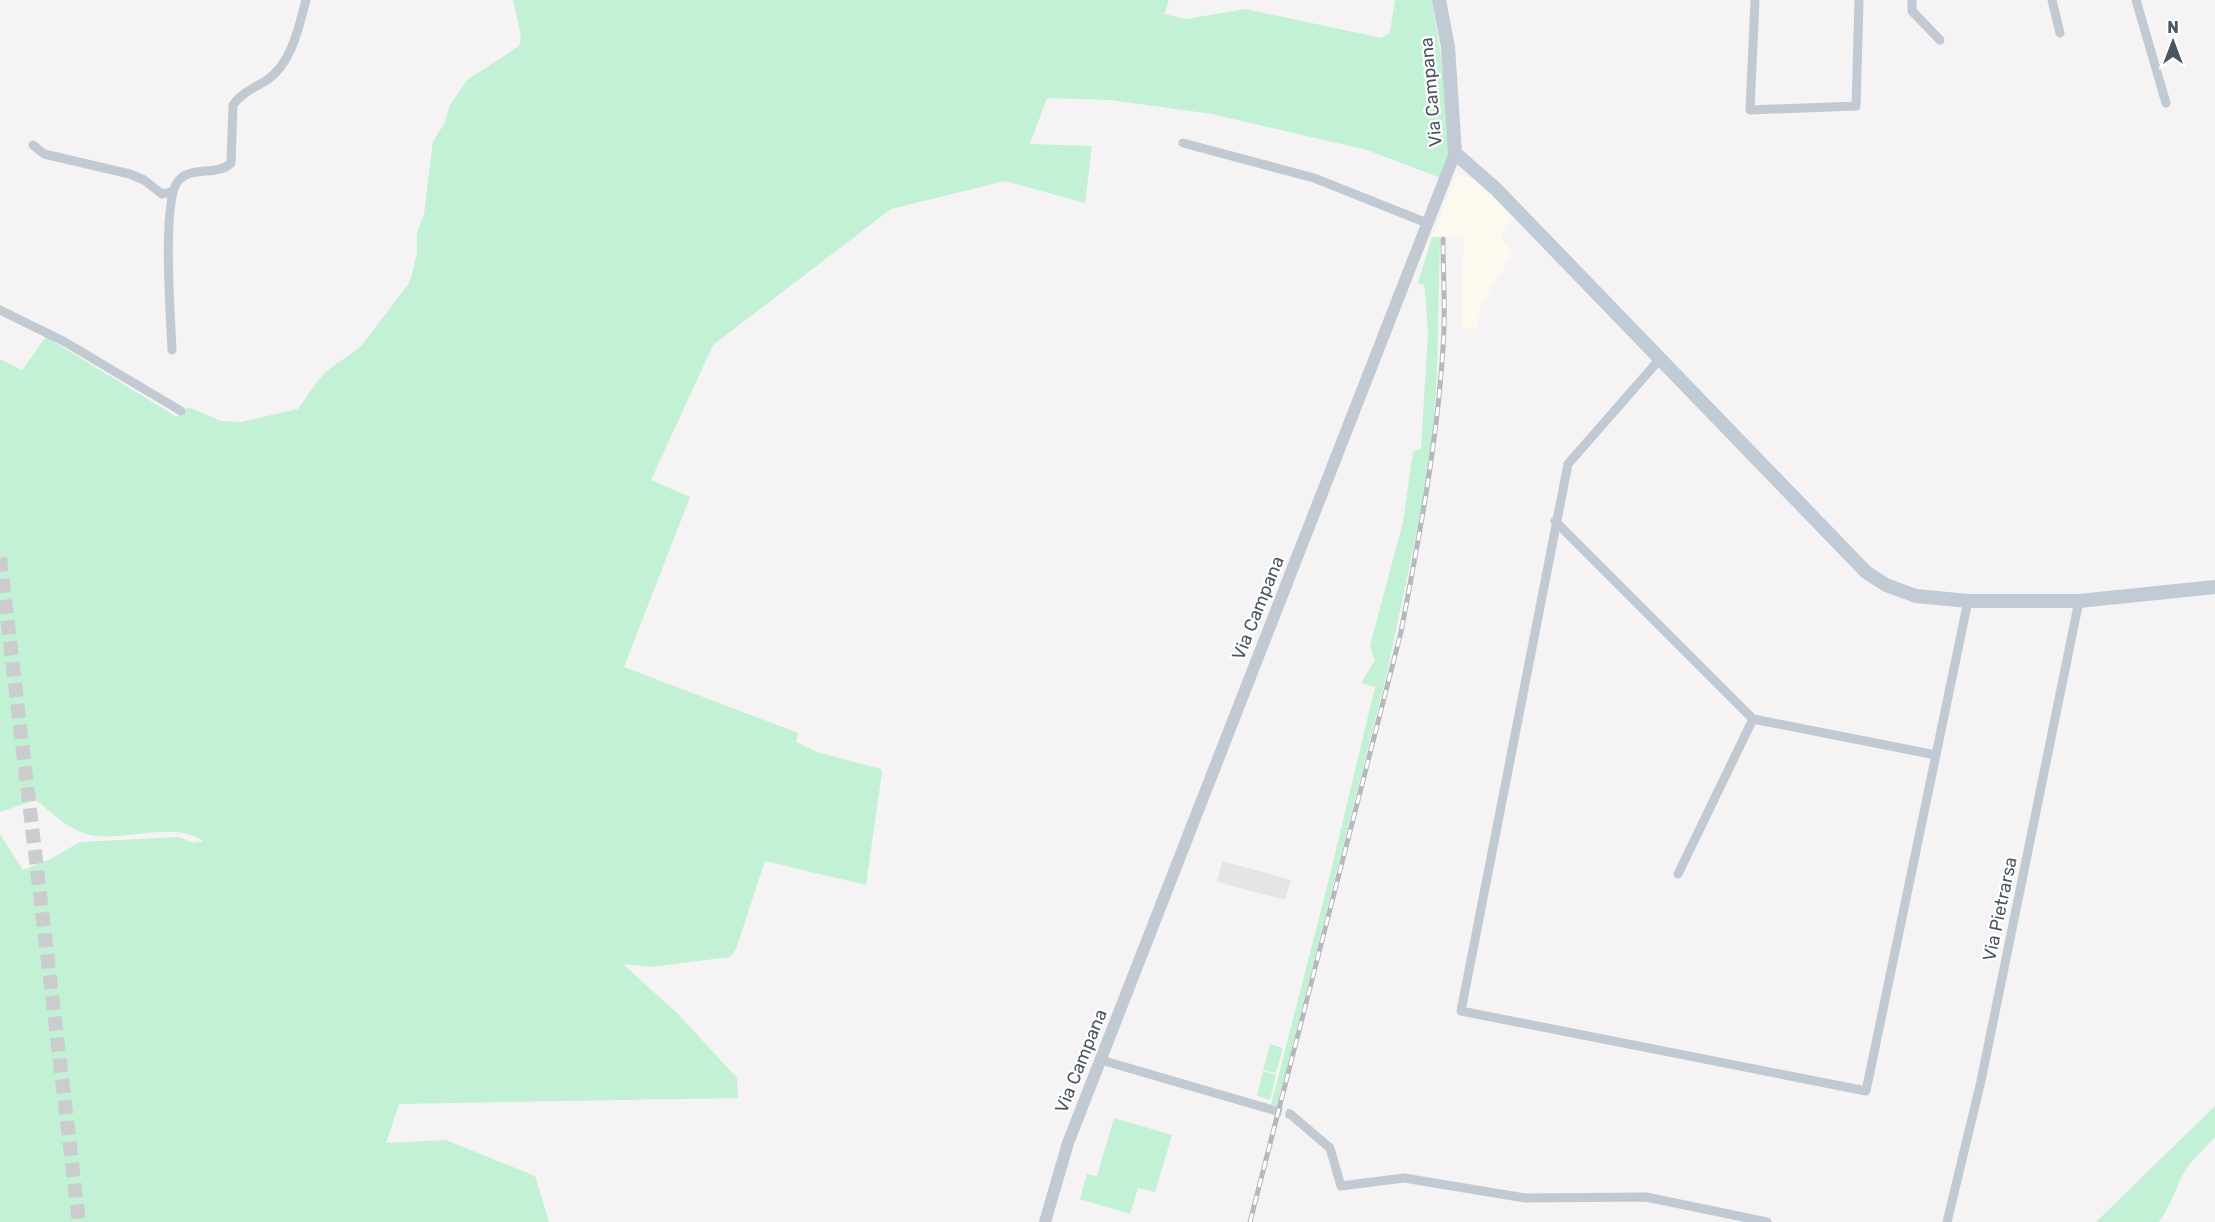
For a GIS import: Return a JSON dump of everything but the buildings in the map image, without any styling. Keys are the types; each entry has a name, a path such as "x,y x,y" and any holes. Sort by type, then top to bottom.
{"main road":[{"name":"Via Campana","path":"1439,0 1448,47 1455,153"},
{"path":"1455,153 1496,189 1866,572 1886,585 1916,596 1968,601 2079,601 2215,587"}],"street":[{"path":"172,351 169,245 172,192 179,180 189,174 222,169 231,163 234,105 270,78 285,58 296,36 306,0"},
{"path":"1755,0 1750,110 1856,106 1859,0"},
{"path":"1912,0 1912,11 1940,39"},
{"path":"2052,0 2060,33"},
{"path":"2136,0 2166,104"},
{"path":"1183,143 1314,178 1427,223"},
{"path":"33,145 44,154 130,174 144,180 162,194 172,192"},
{"name":"Via Campana","path":"1045,1222 1068,1143 1455,153"},
{"path":"0,310 65,342 181,411"},
{"path":"1659,360 1568,464 1555,521 1461,1011 1866,1091 1968,601"},
{"path":"1555,521 1753,719 1936,755"},
{"name":"Via Pietrarsa","path":"1947,1222 1981,1081 2079,601"},
{"path":"1678,874 1753,719"},
{"path":"1101,1060 1273,1110"},
{"path":"1290,1114 1330,1148 1341,1186 1404,1178 1525,1198 1646,1197 1767,1222"}],"shaded area":[{"path":"1471,177 1513,217 1501,239 1513,253 1481,305 1477,329 1463,327 1461,303 1464,237 1432,237 1455,178"},
{"path":"1222,861 1291,880 1285,900 1217,882"}],"green space":[{"path":"513,0 1169,0 1164,14 1186,19 1245,9 1382,38 1390,32 1395,0 1432,0 1450,112 1451,152 1441,178 1367,150 1212,114 1110,100 1047,98 1030,144 1092,146 1085,203 1005,181 891,209 713,345 651,480 690,497 624,667 798,733 796,742 817,752 881,769 882,772 866,885 765,861 736,949 730,957 650,967 623,964 678,1014 737,1078 738,1098 399,1104 386,1143 446,1140 535,1176 549,1222 0,1222 0,834 23,870 49,860 80,842 179,837 194,843 203,841 192,835 178,832 117,836 90,835 68,825 36,800 0,812 0,359 22,370 46,337 177,417 188,407 221,421 241,422 298,409 315,384 331,367 362,345 409,283 417,253 417,232 424,214 433,141 444,124 450,105 467,80 519,46 521,36"},
{"path":"1432,237 1440,237 1437,376 1432,439 1421,512 1386,677 1277,1106 1271,1105 1375,687 1361,683 1375,660 1370,646 1403,522 1413,452 1421,448 1428,333 1424,285 1418,283"},
{"path":"1270,1044 1283,1048 1276,1073 1263,1070"},
{"path":"1263,1071 1276,1075 1270,1100 1257,1096"},
{"path":"2215,1106 2215,1137 2188,1166 2159,1222 2096,1222"},
{"path":"1114,1118 1172,1135 1155,1192 1138,1188 1130,1214 1080,1199 1087,1174 1097,1176"}],"tunnel":[{"path":"0,558 79,1222"},
{"path":"1273,1110 1290,1114"}],"railway":[{"path":"1250,1222 1401,632 1421,526 1440,384 1444,334 1443,239"}]}
